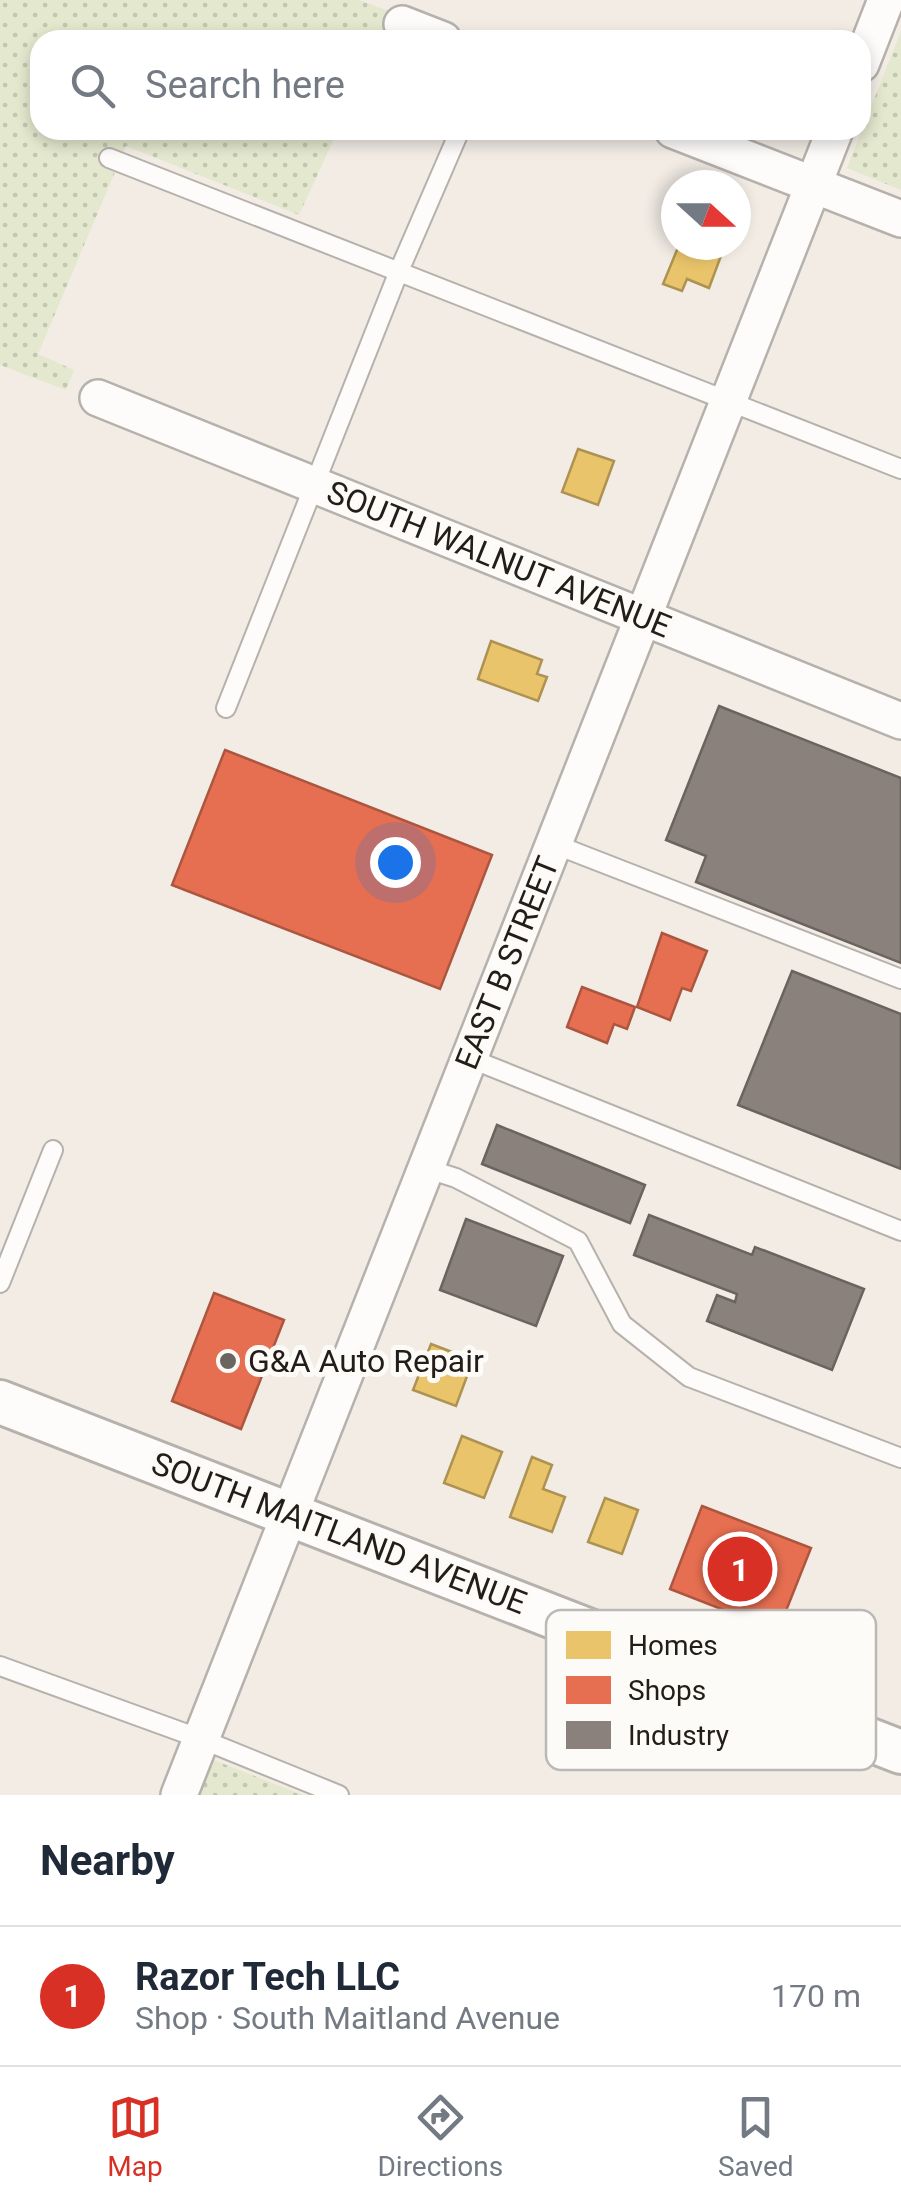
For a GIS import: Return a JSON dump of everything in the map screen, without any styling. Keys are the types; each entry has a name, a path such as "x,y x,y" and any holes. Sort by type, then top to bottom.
{"street":[{"path":"871,38 886,0"},
{"path":"402,24 417,30"},
{"path":"698,140 901,219"},
{"name":"EAST B STREET","path":"179,1795 831,140"},
{"name":"SOUTH WALNUT AVENUE","path":"98,398 901,721"},
{"name":"SOUTH MAITLAND AVENUE","path":"0,1402 546,1613"},
{"name":"SOUTH MAITLAND AVENUE","path":"876,1742 901,1752"}],"lane":[{"path":"226,708 399,271 456,140"},
{"path":"108,158 901,469"},
{"path":"554,844 901,979"},
{"path":"469,1058 901,1231"},
{"path":"0,1283 53,1150"},
{"path":"425,1168 456,1178 578,1240 622,1324 690,1377 901,1458"},
{"path":"0,1666 340,1795"}],"green space":[{"path":"0,0 359,0 392,12 384,30 30,30 30,140 333,140 299,215 126,146 38,354 74,370 66,390 0,365"},
{"path":"901,31 901,190 847,168 858,140 871,140 871,107"},
{"path":"211,1759 303,1795 197,1795"}],"building: Homes":[{"path":"673,260 719,260 709,288 687,279 682,291 663,284"},
{"path":"578,449 614,461 598,505 562,492"},
{"path":"491,641 542,660 537,674 547,677 538,701 478,679"},
{"path":"431,1344 473,1360 456,1406 413,1390"},
{"path":"462,1436 502,1452 484,1498 444,1483"},
{"path":"532,1457 552,1465 543,1489 565,1497 552,1532 510,1517"},
{"path":"605,1498 638,1510 622,1554 588,1542"}],"building: Shops":[{"path":"225,750 492,855 440,989 172,885"},
{"path":"662,933 707,951 691,991 682,988 670,1020 637,1007"},
{"path":"582,987 635,1007 627,1029 614,1024 607,1043 567,1027"},
{"name":"G&A Auto Repair","path":"214,1293 284,1320 241,1429 172,1401"},
{"path":"702,1506 811,1548 786,1610 724,1610 670,1589"}],"building: Industry":[{"path":"719,706 901,778 901,963 696,882 706,856 666,840"},
{"path":"792,971 901,1014 901,1169 738,1105"},
{"path":"497,1125 645,1185 630,1223 482,1164"},
{"path":"649,1215 752,1255 755,1247 864,1289 832,1370 707,1321 717,1295 735,1302 737,1294 634,1255"},
{"path":"466,1219 563,1256 536,1326 440,1290"}],"place":[{"name":"G&A Auto Repair","path":"228,1361"},
{"name":"Razor Tech LLC","path":"740,1569"}]}
